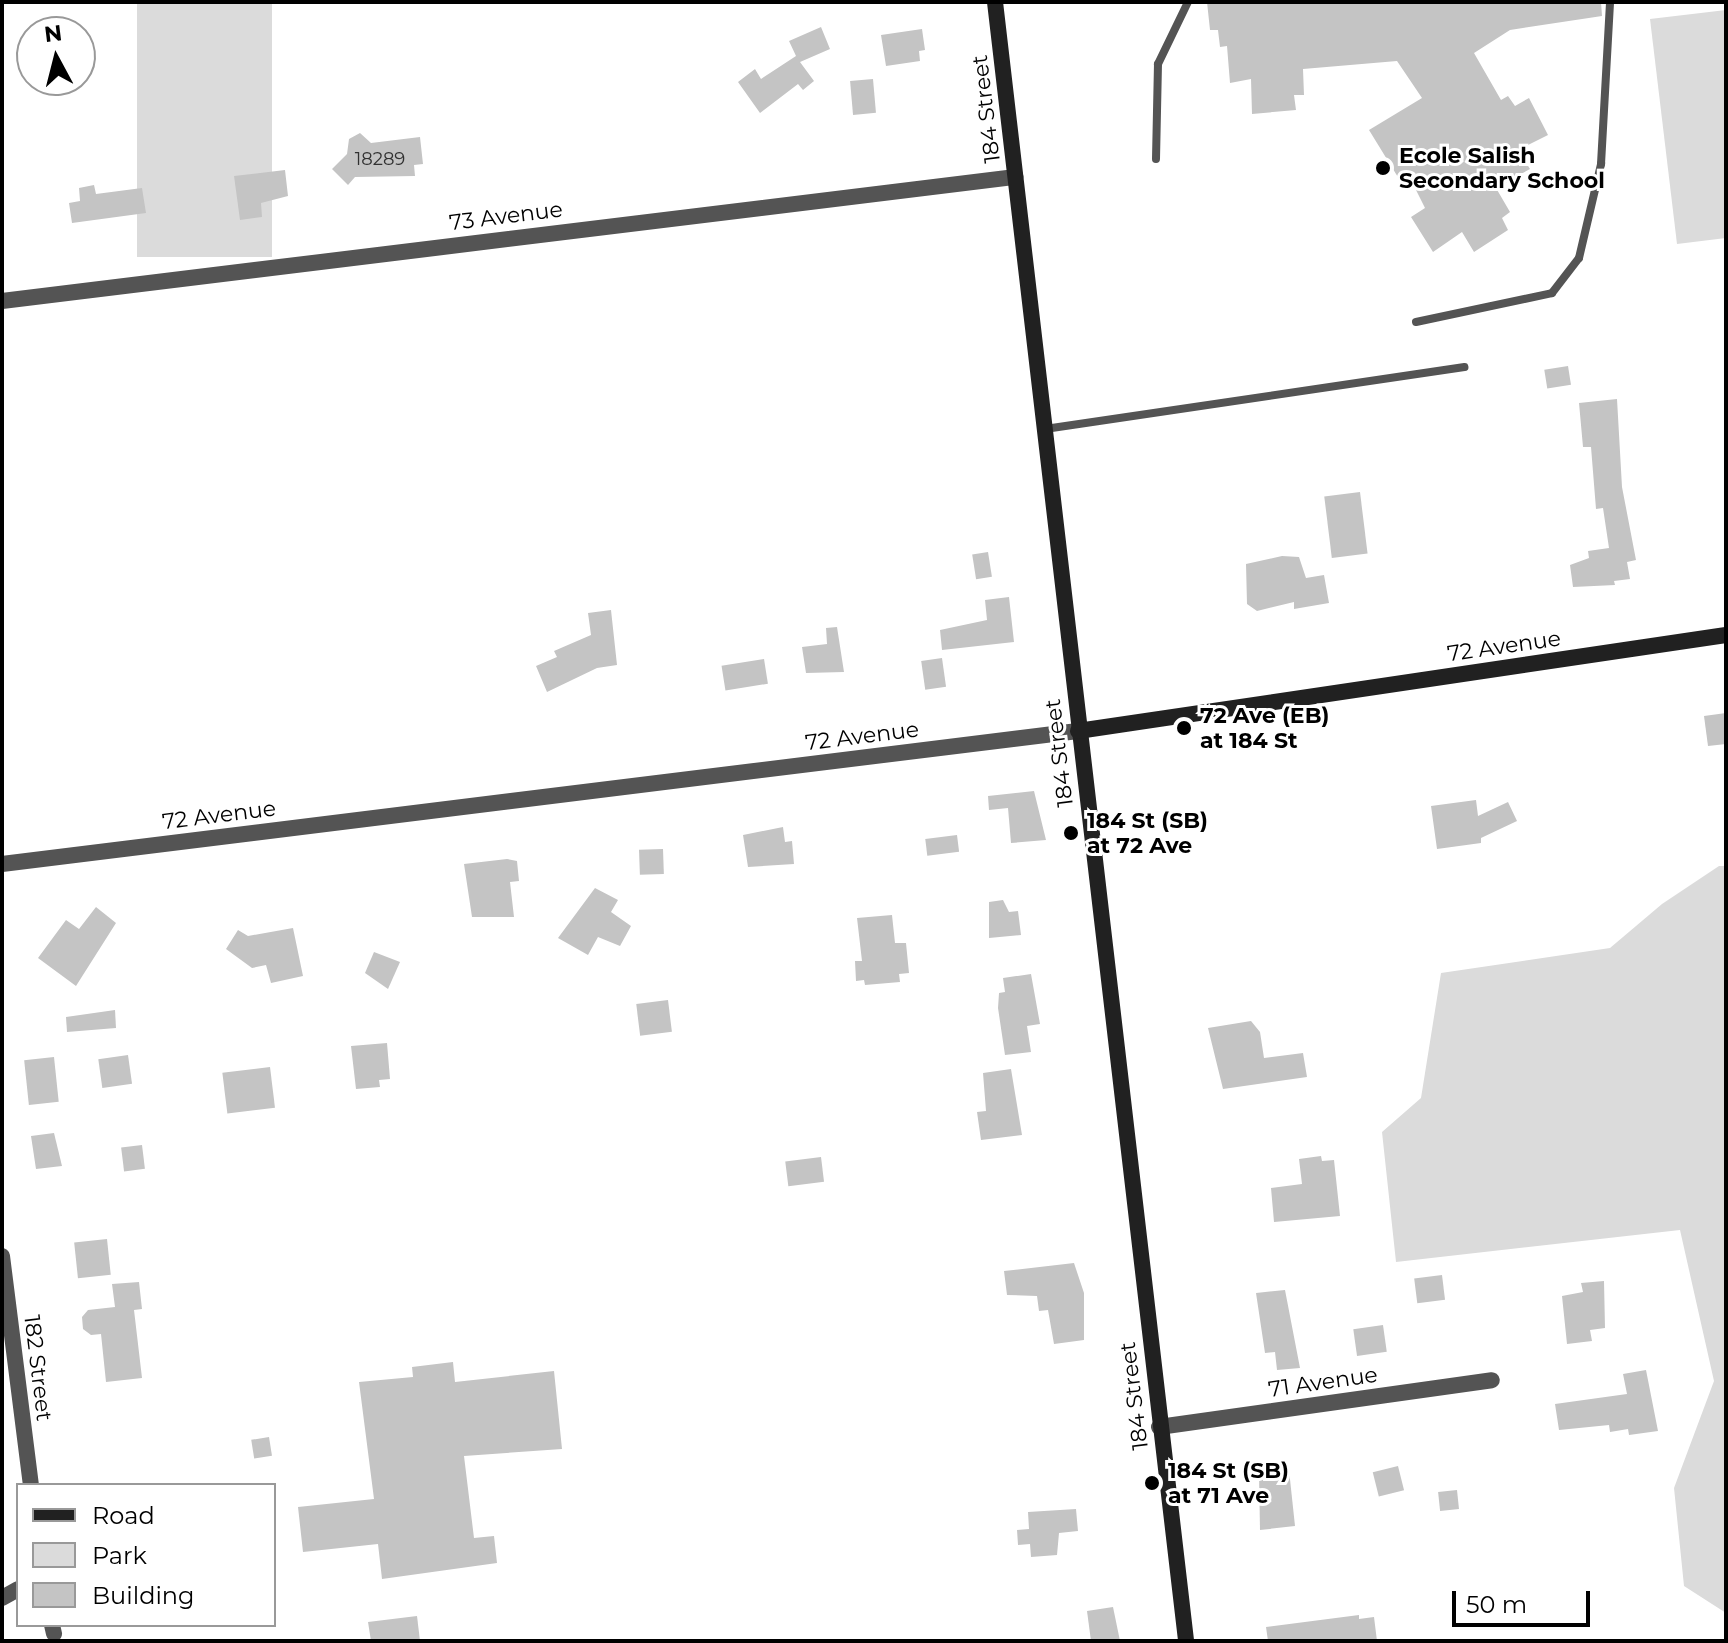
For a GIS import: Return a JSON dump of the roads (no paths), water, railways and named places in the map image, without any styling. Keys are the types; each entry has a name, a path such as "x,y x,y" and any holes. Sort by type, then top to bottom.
{"main road":[{"name":"184 Street","path":"995,2 1186,1641"},
{"name":"72 Avenue","path":"1078,731 1726,635"}],"street":[{"name":"73 Avenue","path":"2,301 1015,177"},
{"name":"72 Avenue","path":"2,864 1078,731"},
{"name":"182 Street","path":"2,1256 31,1483"},
{"name":"71 Avenue","path":"1159,1427 1492,1380"}],"lane":[{"path":"1156,159 1158,64 1188,2"},
{"path":"1416,322 1552,293 1579,258 1601,164 1610,2"},
{"path":"1044,429 1464,367"}],"place":[{"name":"Ecole Salish Secondary School","path":"1383,168"},
{"name":"72 Ave (EB) at 184 St","path":"1184,728"},
{"name":"184 St (SB) at 72 Ave","path":"1071,833"},
{"name":"184 St (SB) at 71 Ave","path":"1152,1483"}]}
